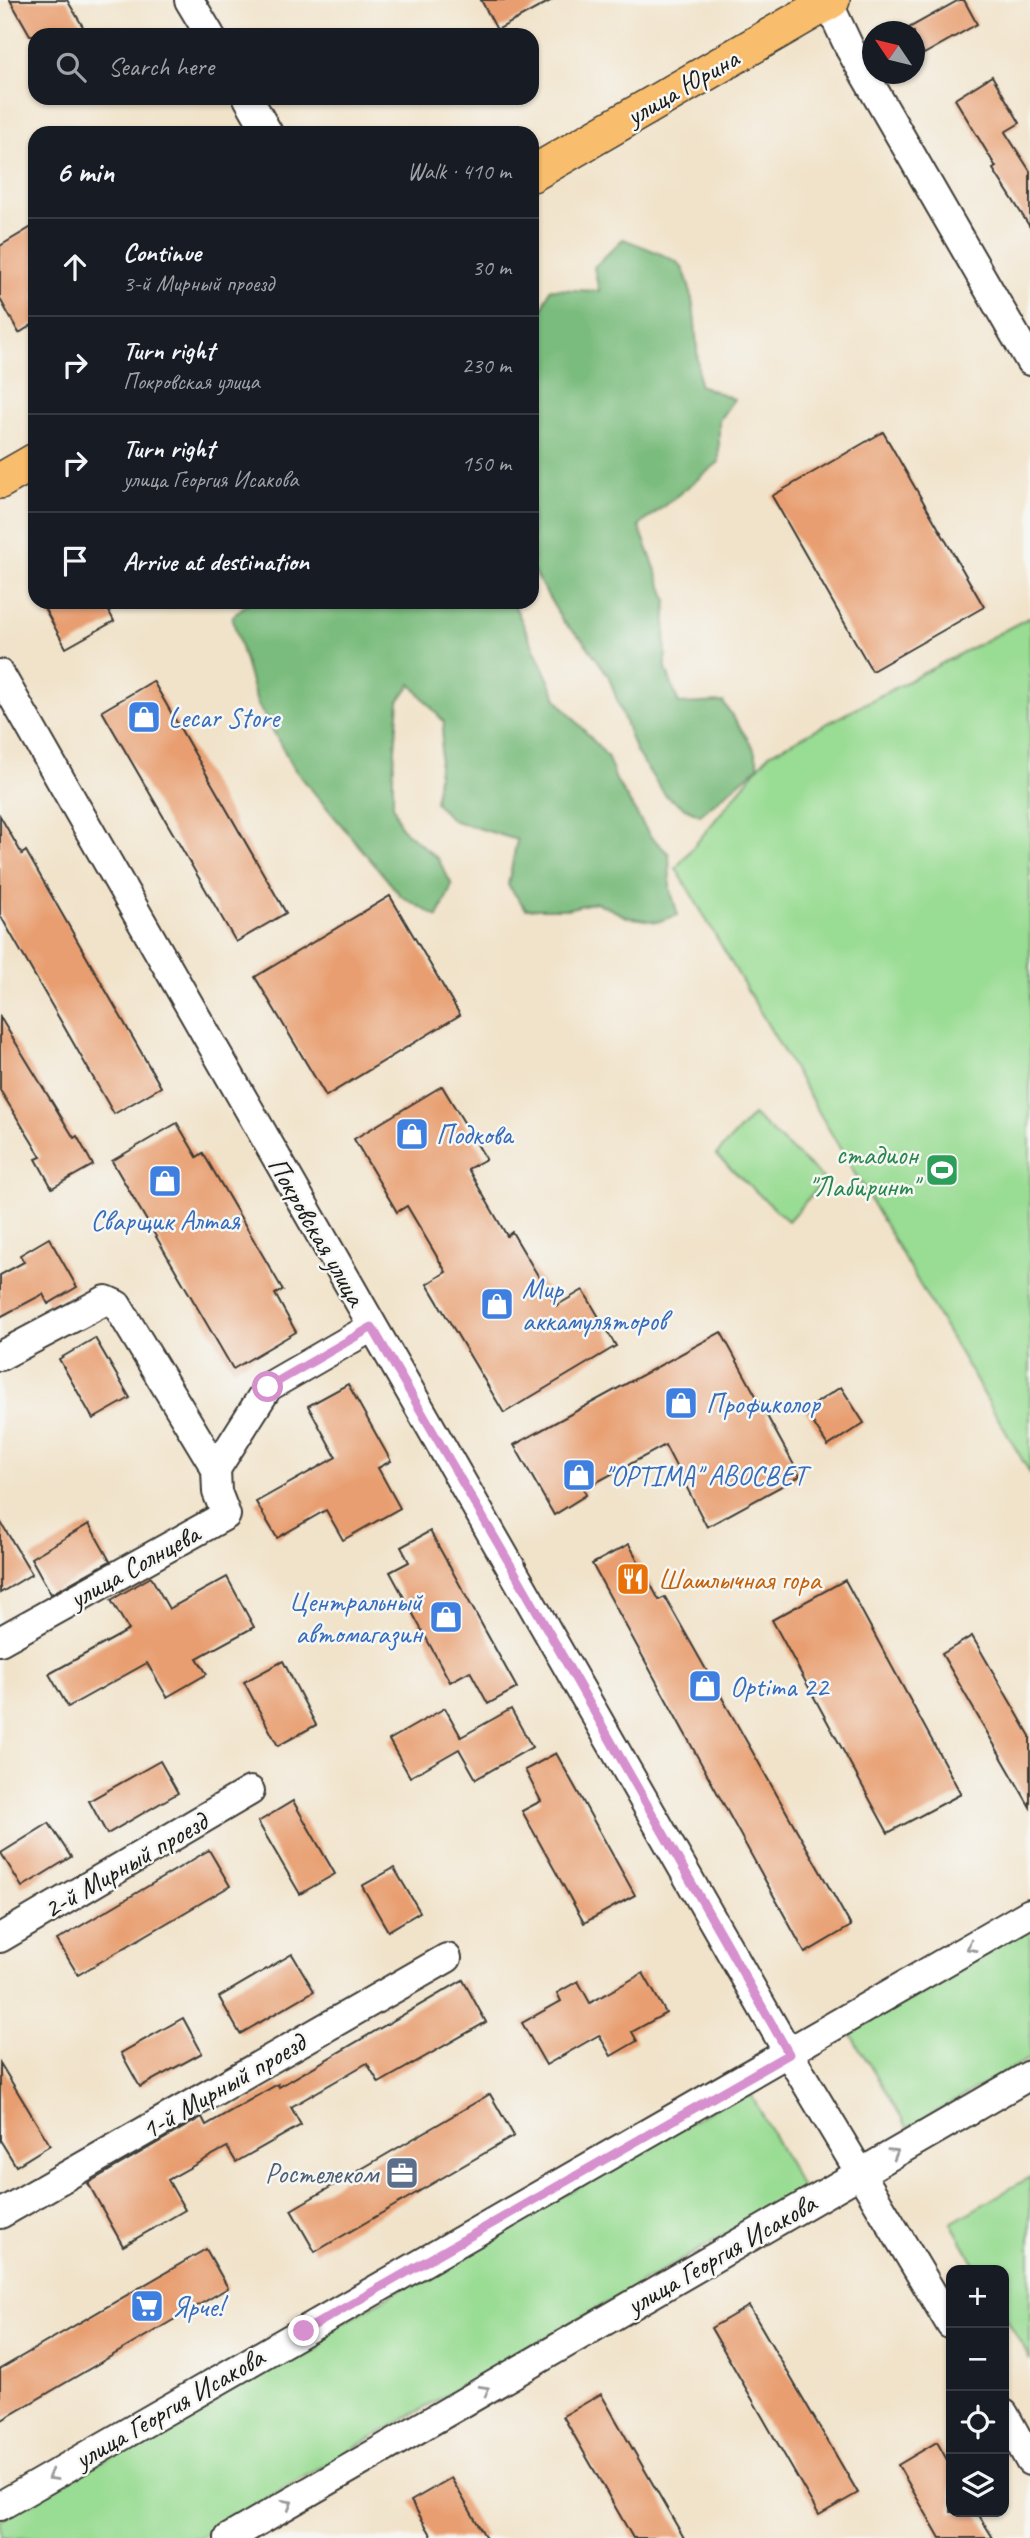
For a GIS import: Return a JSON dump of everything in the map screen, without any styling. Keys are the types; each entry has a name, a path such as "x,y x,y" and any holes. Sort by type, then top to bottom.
{"main road":[{"name":"улица Юрина","path":"539,170 829,1"},
{"path":"0,481 28,465"}],"street":[{"path":"189,0 206,28"},
{"path":"829,1 850,49 1030,361"},
{"path":"251,105 264,126"},
{"name":"Покровская улица","path":"0,674 789,2054 946,2317"},
{"path":"0,1356 106,1300 117,1305 216,1469 268,1387 372,1327"},
{"name":"улица Солнцева","path":"0,1641 226,1515 217,1492 216,1469"},
{"name":"2-й Мирный проезд","path":"0,1938 250,1791"},
{"name":"улица Георгия Исакова","path":"0,2506 1030,1913"},
{"name":"1-й Мирный проезд","path":"2,2210 447,1958"},
{"name":"улица Георгия Исакова","path":"229,2538 1030,2075"},
{"path":"1009,2423 1030,2461"}],"green space":[{"path":"623,239 678,263 684,272 692,302 699,385 734,399 719,420 719,462 639,526 667,600 666,669 679,704 723,702 753,747 759,766 700,815 665,795 636,752 608,675 583,640 564,623 539,581 539,319 550,289 599,291 594,267"},
{"path":"241,609 516,609 558,701 607,756 616,780 650,836 669,854 670,888 678,915 657,922 627,917 596,902 567,909 526,909 508,885 517,840 452,820 435,802 444,722 411,684 399,701 393,805 401,828 438,859 452,885 438,917 401,896 295,770 257,703 232,617"},
{"name":"стадион \"Лабиринт\"","path":"1030,617 1030,1473 676,868 769,754"},
{"path":"753,1115 825,1180 788,1221 716,1155"},
{"path":"1030,1923 1030,2058 908,2128 847,2028"},
{"path":"748,2089 803,2190 198,2538 0,2538 0,2520"},
{"path":"1030,2177 1030,2359 1009,2323 1009,2265 975,2265 951,2223"}],"building":[{"path":"10,0 67,0 84,28 28,28 28,32"},
{"path":"481,0 552,0 501,28 496,28"},
{"path":"959,0 964,0 977,24 925,53 925,21 922,21"},
{"path":"992,76 1020,123 1005,132 1030,171 1030,227 993,169 996,167 955,99"},
{"path":"28,229 28,327 19,333 0,299 0,246"},
{"path":"883,432 984,607 872,671 772,496"},
{"path":"45,609 108,609 114,621 66,648"},
{"path":"153,681 286,913 236,942 102,711"},
{"path":"0,816 22,854 26,851 161,1087 114,1114 0,915"},
{"path":"390,896 460,1015 326,1096 255,977"},
{"path":"0,1017 93,1165 52,1188 36,1159 41,1157 0,1090"},
{"path":"442,1086 486,1159 468,1169 507,1236 512,1232 556,1306 583,1290 616,1346 504,1413 427,1284 446,1272 407,1206 397,1212 354,1139"},
{"path":"177,1123 197,1157 203,1153 283,1290 275,1294 296,1332 233,1369 112,1161"},
{"path":"49,1238 77,1287 48,1304 43,1294 0,1317 0,1275 24,1262 20,1255"},
{"path":"721,1332 800,1476 707,1527 665,1445 584,1489 586,1495 554,1515 514,1445"},
{"path":"95,1338 130,1398 93,1419 59,1359"},
{"path":"348,1384 391,1461 378,1468 400,1508 343,1540 326,1510 277,1538 256,1502 336,1457 308,1406"},
{"path":"841,1387 864,1423 828,1446 805,1410"},
{"path":"0,1521 32,1574 0,1593"},
{"path":"89,1524 110,1561 51,1594 31,1558"},
{"path":"430,1531 517,1688 488,1704 470,1671 450,1682 390,1572 409,1562 401,1547"},
{"path":"629,1544 659,1600 665,1597 851,1926 805,1953 592,1564"},
{"path":"151,1577 169,1609 227,1577 254,1627 197,1658 207,1674 167,1697 147,1663 68,1707 49,1674 129,1630 111,1600"},
{"path":"845,1580 961,1794 888,1833 772,1620"},
{"path":"972,1636 1030,1736 1030,1807 942,1654"},
{"path":"283,1661 316,1725 278,1746 244,1682"},
{"path":"445,1708 461,1737 511,1709 532,1747 476,1779 459,1749 410,1777 389,1740"},
{"path":"556,1753 635,1895 584,1923 522,1811 541,1801 525,1770"},
{"path":"160,1761 178,1793 107,1834 89,1801"},
{"path":"293,1801 335,1874 300,1894 258,1822"},
{"path":"49,1823 71,1857 22,1887 1,1853"},
{"path":"209,1850 230,1886 78,1975 57,1940"},
{"path":"394,1868 420,1912 388,1931 362,1886"},
{"path":"292,1954 314,1991 240,2034 219,1997"},
{"path":"643,1973 666,2013 632,2032 637,2041 611,2056 599,2035 546,2065 522,2023 561,2001 557,1993 578,1981 590,2003"},
{"path":"463,1980 486,2022 379,2083 367,2063 291,2107 301,2125 236,2162 227,2147 168,2180 185,2210 123,2246 88,2183 202,2117 206,2125 278,2084 279,2087"},
{"path":"183,2018 202,2053 140,2087 121,2053"},
{"path":"0,2063 50,2145 16,2166 0,2140"},
{"name":"Ростелеком","path":"490,2094 514,2136 315,2252 291,2210"},
{"path":"206,2249 228,2288 0,2421 0,2369"},
{"path":"749,2306 858,2493 819,2515 711,2328"},
{"path":"601,2394 684,2538 633,2538 563,2416"},
{"path":"937,2442 946,2458 946,2517 980,2517 993,2538 940,2538 898,2465"},
{"path":"451,2478 486,2538 433,2538 411,2501"}],"place":[{"name":"Lecar Store","path":"144,717"},
{"name":"Подкова","path":"412,1134"},
{"name":"стадион \"Лабиринт\"","path":"942,1170"},
{"name":"Сварщик Алтая","path":"165,1181"},
{"name":"Мир аккамуляторов","path":"497,1304"},
{"name":"Профиколор","path":"681,1403"},
{"name":"\"OPTIMA\" АВОСВЕТ","path":"579,1475"},
{"name":"Шашлычная гора","path":"633,1579"},
{"name":"Центральный автомагазин","path":"446,1617"},
{"name":"Optima 22","path":"705,1686"},
{"name":"Ростелеком","path":"402,2173"},
{"name":"Ярче!","path":"147,2306"}],"route":[{"path":"268,1387 372,1327 789,2054 758,2069 304,2331"}]}
